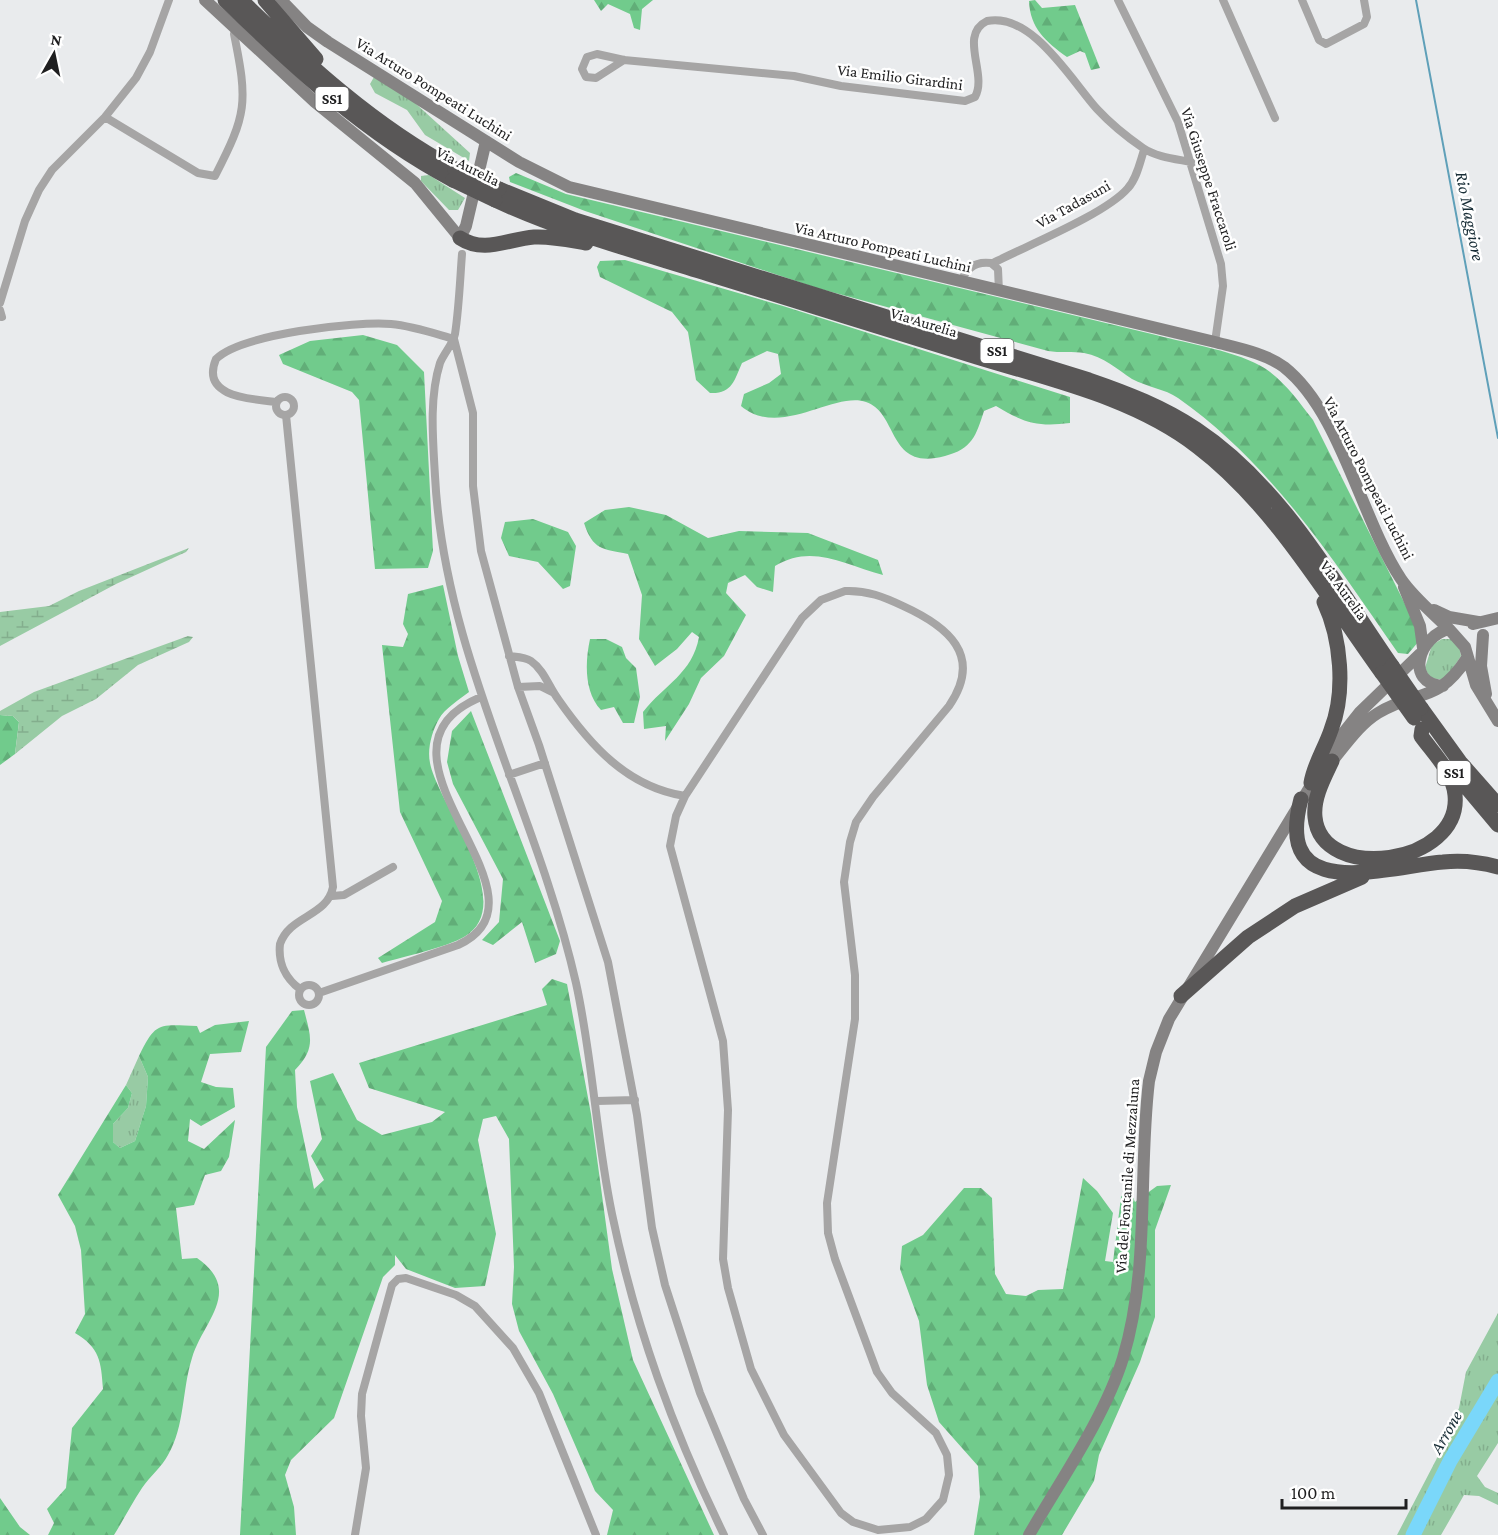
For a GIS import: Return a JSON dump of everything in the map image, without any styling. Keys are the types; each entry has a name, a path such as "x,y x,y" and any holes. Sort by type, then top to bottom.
{"highway":[{"name":"Via Aurelia","path":"225,0 316,86 389,142 566,228 1086,391 1149,416 1181,434 1220,464 1245,489 1387,670"},
{"name":"Via Aurelia","path":"241,0 312,68 395,133 454,175"},
{"path":"265,0 318,62 395,133"},
{"name":"Via Aurelia","path":"497,195 1089,380 1158,407 1218,446 1267,493 1302,536 1419,719 1498,825"},
{"path":"460,238 473,245 484,246 532,237 569,240 742,284"},
{"path":"1293,550 1297,561 1326,606 1337,646 1337,711 1311,783"},
{"name":"Via Aurelia","path":"1419,719 1461,762 1498,805"},
{"path":"1327,764 1315,810 1318,830 1330,846 1343,854 1361,859 1421,849 1436,840 1448,828 1456,798 1452,781 1421,736 1419,719"},
{"path":"1301,799 1296,832 1299,846 1309,862 1333,873 1374,871 1452,861 1498,867"},
{"path":"1181,996 1248,937 1295,906 1374,871"}],"street":[{"path":"0,303 23,227 39,190 52,170 105,117 140,72 169,0"},
{"path":"205,0 315,102 415,183 460,238 466,226 486,141"},
{"name":"Via Arturo Pompeati Luchini","path":"281,0 318,35 544,177 579,190 1215,342 1276,362 1287,369 1306,391 1329,429 1384,548 1402,580 1421,629 1421,651"},
{"name":"Via Giuseppe Fraccaroli","path":"1118,0 1178,122 1223,270 1215,342"},
{"path":"1223,0 1275,118"},
{"path":"1302,0 1322,43 1328,43 1364,24 1367,17 1364,0"},
{"name":"Via Emilio Girardini","path":"624,60 596,78 586,77 582,69 584,60 595,54 624,60 794,76 841,86 968,101 975,97 979,86 974,48 976,33 987,21 1005,21 1020,26 1035,37 1099,112 1144,150 1191,162"},
{"path":"105,117 198,173 215,177 241,118 243,80 234,34 237,30"},
{"name":"Via Tadasuni","path":"961,282 971,267 980,263 993,263 1098,210 1123,194 1133,181 1144,150"},
{"path":"462,254 454,339 473,413 472,477 477,530 518,687 545,763 608,962 634,1100 651,1219 674,1319 719,1441 763,1535"},
{"path":"993,263 998,269 999,291"},
{"path":"286,415 293,411 292,401 285,398 277,402 224,392 216,385 213,373 216,359 234,346 252,341 353,324 394,324 454,339"},
{"path":"454,339 441,361 435,388 435,479 449,589 481,697 570,959 590,1049 612,1213 642,1338 656,1377 724,1535"},
{"path":"277,402 278,411 286,415"},
{"path":"286,415 332,869 332,896 324,906 292,925 282,939 282,964 290,980 300,989"},
{"name":"Via Arturo Pompeati Luchini","path":"1402,580 1451,630"},
{"path":"849,591 876,594 933,620 954,641 962,669 956,695 863,810 852,835 844,876 855,968 855,1011 828,1189 827,1227 835,1259 879,1377 897,1398 936,1433 946,1451 949,1475 943,1500 926,1519 905,1528 891,1531 872,1528 854,1522 837,1508 774,1418 757,1384 745,1351 728,1288 723,1259 728,1110 723,1041 671,848 674,821 685,796 802,618 825,597 849,591"},
{"name":"Via Arturo Pompeati Luchini","path":"1420,600 1444,615 1479,622"},
{"path":"1498,620 1483,635 1443,686 1432,685 1422,676 1419,667 1421,651 1433,635 1479,622 1498,620"},
{"path":"1451,630 1467,656 1476,685 1498,721"},
{"path":"1483,635 1481,670 1490,707"},
{"name":"Via del Fontanile di Mezzaluna","path":"1327,764 1331,750 1360,712 1421,651"},
{"path":"509,656 532,662 582,731 615,766 651,788 685,796"},
{"path":"518,687 540,686 553,692"},
{"name":"Via del Fontanile di Mezzaluna","path":"1029,1535 1110,1393 1125,1350 1137,1281 1149,1081 1162,1034 1181,996 1311,783 1356,732 1379,712 1431,694 1443,686"},
{"path":"319,993 458,945 471,937 483,921 488,901 486,882 441,783 436,758 439,740 449,718 481,697"},
{"path":"509,775 545,763"},
{"path":"332,896 344,895 393,867"},
{"path":"300,989 312,985 319,993"},
{"path":"300,989 299,1000 308,1005 316,1002 319,993"},
{"path":"597,1101 634,1100"},
{"path":"355,1535 366,1476 361,1416 364,1385 392,1285 398,1279 406,1278 456,1295 475,1306 513,1348 539,1393 596,1535"}],"green space":[{"path":"594,0 653,0 642,9 640,30 634,28 630,14 608,4 601,11"},
{"path":"1035,0 1042,8 1075,5 1100,68 1091,70 1085,53 1080,51 1067,57 1040,34 1030,11 1029,1"},
{"path":"374,77 414,102 470,153 469,161 425,135 407,110 375,93 370,84"},
{"path":"516,173 566,194 1213,349 1255,363 1280,380 1313,420 1415,624 1419,641 1408,654 1398,653 1325,549 1272,483 1212,424 1173,395 1132,379 1098,357 1080,352 1048,351 817,288 585,211 510,182 509,177"},
{"path":"429,175 465,198 458,210 449,210 421,181 421,176"},
{"path":"625,260 783,306 1070,397 1070,423 1040,424 1023,420 996,406 984,411 972,440 961,450 945,456 926,459 913,456 903,449 884,417 866,402 853,400 789,416 772,418 756,415 741,406 744,394 769,383 781,374 778,354 767,351 742,363 728,389 710,393 696,380 688,332 672,312 600,277 597,267 600,261"},
{"path":"363,335 397,345 424,372 433,551 428,568 375,569 359,400 352,392 283,364 279,355 310,341"},
{"path":"629,507 666,515 708,538 739,531 808,533 878,560 883,575 829,558 802,556 775,566 773,592 757,587 745,575 728,583 726,593 746,615 724,656 701,678 689,704 665,741 666,726 644,729 643,712 684,670 699,637 692,632 677,649 655,666 639,639 642,595 628,554 600,547 591,539 584,523 605,510"},
{"path":"533,519 568,532 576,546 570,586 563,589 538,562 509,556 501,538 505,522"},
{"path":"189,548 186,552 116,584 0,646 0,612 49,606 79,591"},
{"path":"443,585 458,656 469,692 441,715 434,729 429,758 436,781 471,853 480,879 483,902 479,922 464,937 436,948 382,963 378,958 435,922 442,901 400,812 382,645 403,647 408,634 403,624 408,594"},
{"path":"188,636 193,637 189,642 138,665 96,699 62,716 15,754 19,722 13,716 0,715 0,711 34,692"},
{"path":"590,639 606,639 622,647 626,658 636,668 640,697 634,723 623,723 614,707 601,710 595,703 587,676"},
{"path":"1442,639 1451,639 1459,645 1461,656 1445,680 1430,678 1425,668 1432,645"},
{"path":"471,711 560,941 556,954 535,963 522,922 493,945 482,940 499,922 503,879 453,784 447,762 452,731"},
{"path":"0,715 13,716 19,722 15,754 0,765"},
{"path":"552,979 567,984 591,1114 612,1269 633,1360 714,1535 607,1535 613,1510 595,1491 553,1394 519,1331 512,1304 514,1267 509,1139 496,1116 483,1119 478,1140 496,1234 485,1286 455,1288 406,1269 395,1255 395,1265 383,1277 334,1418 291,1460 285,1475 294,1507 296,1535 240,1535 266,1047 292,1011 304,1010 310,1042 306,1055 295,1070 297,1107 314,1189 324,1180 311,1156 322,1139 310,1081 333,1073 357,1120 382,1135 432,1122 445,1112 369,1088 359,1063 547,1005 542,989"},
{"path":"249,1021 241,1052 210,1054 201,1082 216,1087 233,1088 235,1107 201,1126 190,1119 188,1141 204,1149 235,1120 229,1157 221,1171 205,1175 194,1205 176,1208 182,1259 197,1258 211,1270 218,1282 219,1294 211,1319 192,1358 174,1444 163,1464 142,1488 114,1535 48,1535 54,1523 47,1509 66,1488 72,1428 103,1389 98,1356 90,1344 75,1333 85,1314 81,1250 75,1226 58,1195 126,1085 132,1093 128,1108 113,1124 113,1142 120,1148 135,1141 146,1106 148,1077 139,1056 155,1031 174,1025 197,1026 200,1033 215,1025"},
{"path":"139,1056 148,1077 146,1106 135,1141 120,1148 113,1142 113,1124 128,1108 132,1093 126,1085"},
{"path":"1083,1178 1097,1191 1113,1213 1105,1261 1113,1262 1121,1197 1128,1187 1135,1202 1157,1186 1171,1185 1155,1230 1155,1317 1140,1362 1099,1455 1094,1481 1062,1535 974,1535 980,1497 978,1466 939,1422 927,1385 919,1321 900,1269 902,1246 923,1235 964,1188 981,1188 992,1198 995,1274 1006,1294 1026,1296 1038,1290 1063,1289"},
{"path":"1498,1313 1498,1443 1477,1476 1485,1487 1498,1493 1498,1505 1479,1496 1464,1495 1441,1535 1397,1535 1436,1460 1459,1408 1466,1372"},
{"path":"0,1498 20,1527 30,1535 0,1535"}],"waterway":[{"name":"Rio Maggiore","path":"1416,0 1498,438"},
{"name":"Arrone","path":"1413,1535 1450,1461 1498,1381"}]}
